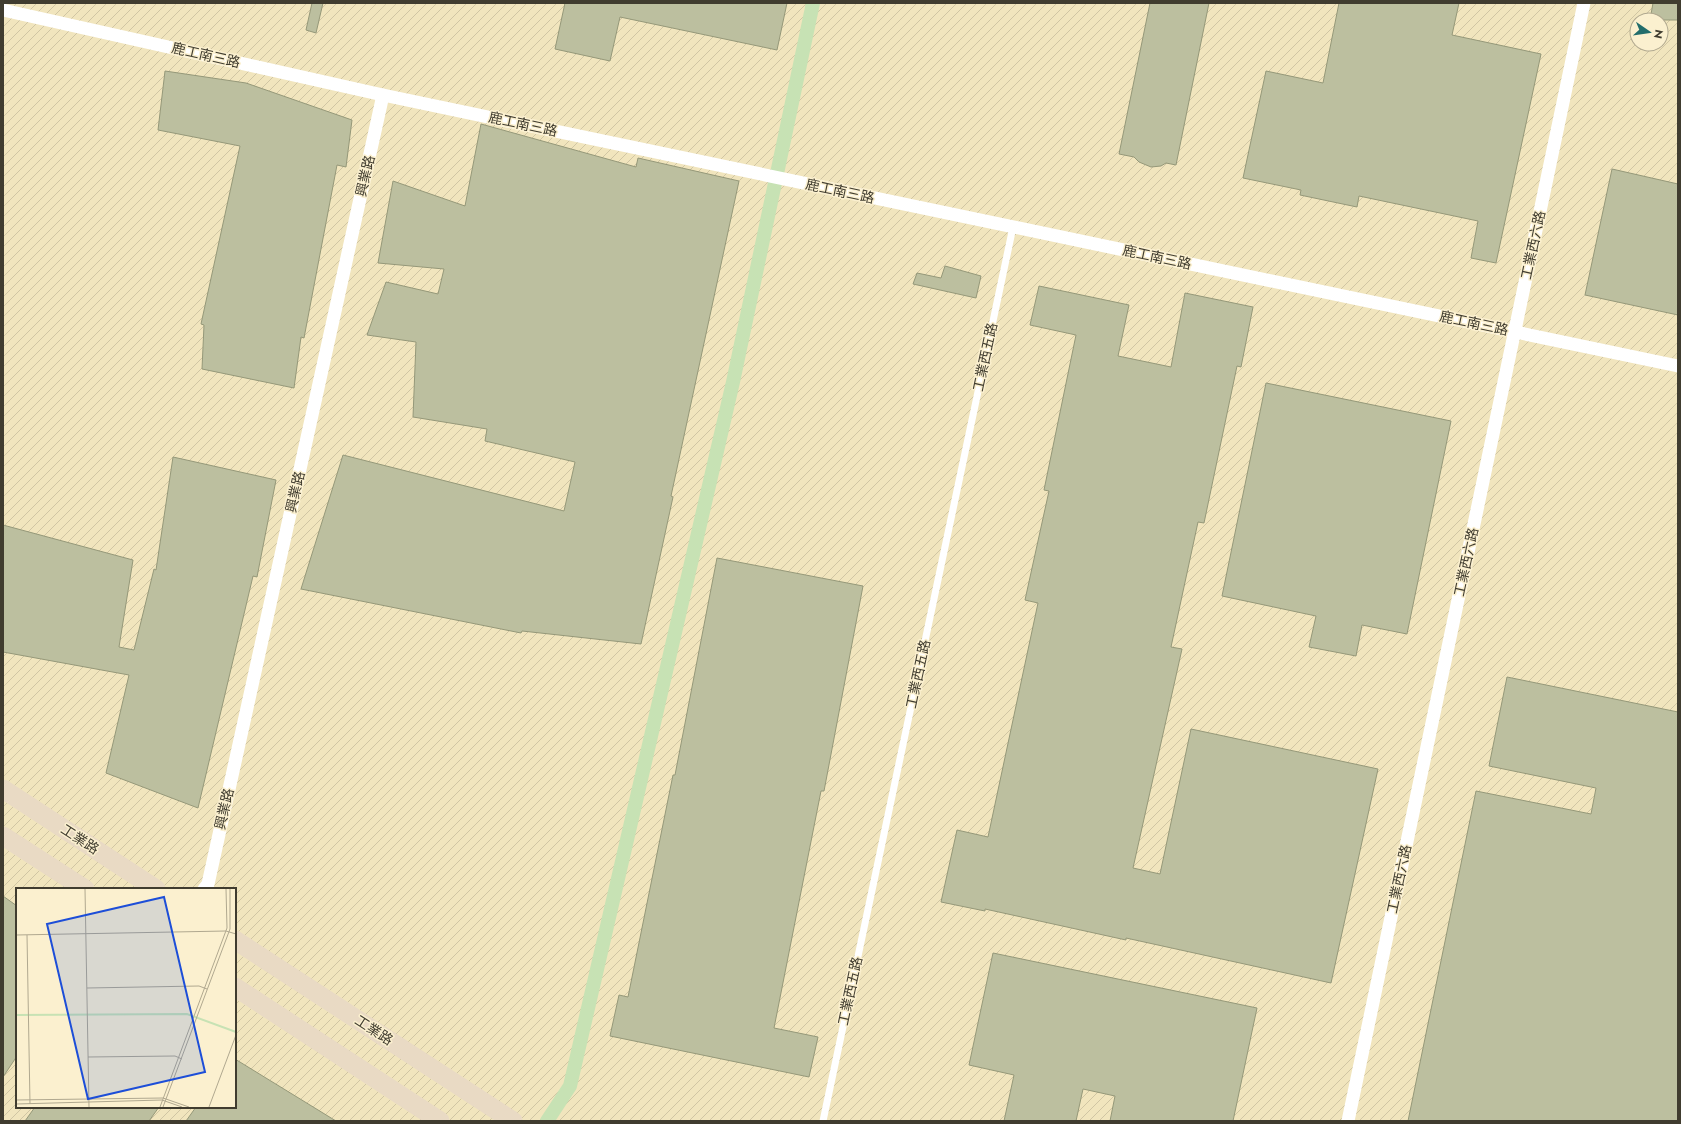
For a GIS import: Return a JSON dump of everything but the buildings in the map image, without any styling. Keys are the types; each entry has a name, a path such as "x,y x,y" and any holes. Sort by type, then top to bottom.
{"street":[{"name":"工業西六路","path":"1348,1121 1584,3"},
{"name":"鹿工南三路","path":"3,10 383,95 1678,366"},
{"name":"興業路","path":"205,888 208,884 383,95"},
{"name":"工業路","path":"3,789 154,888"},
{"path":"3,836 83,888"},
{"name":"工業路","path":"236,941 513,1121"},
{"path":"236,988 440,1121"}],"lane":[{"name":"工業西五路","path":"823,1121 1013,227"}],"shaded area":[{"path":"3,3 1678,3 1678,1121 3,1121"}],"waterway":[{"path":"547,1121 570,1086 733,382 813,3"}]}
